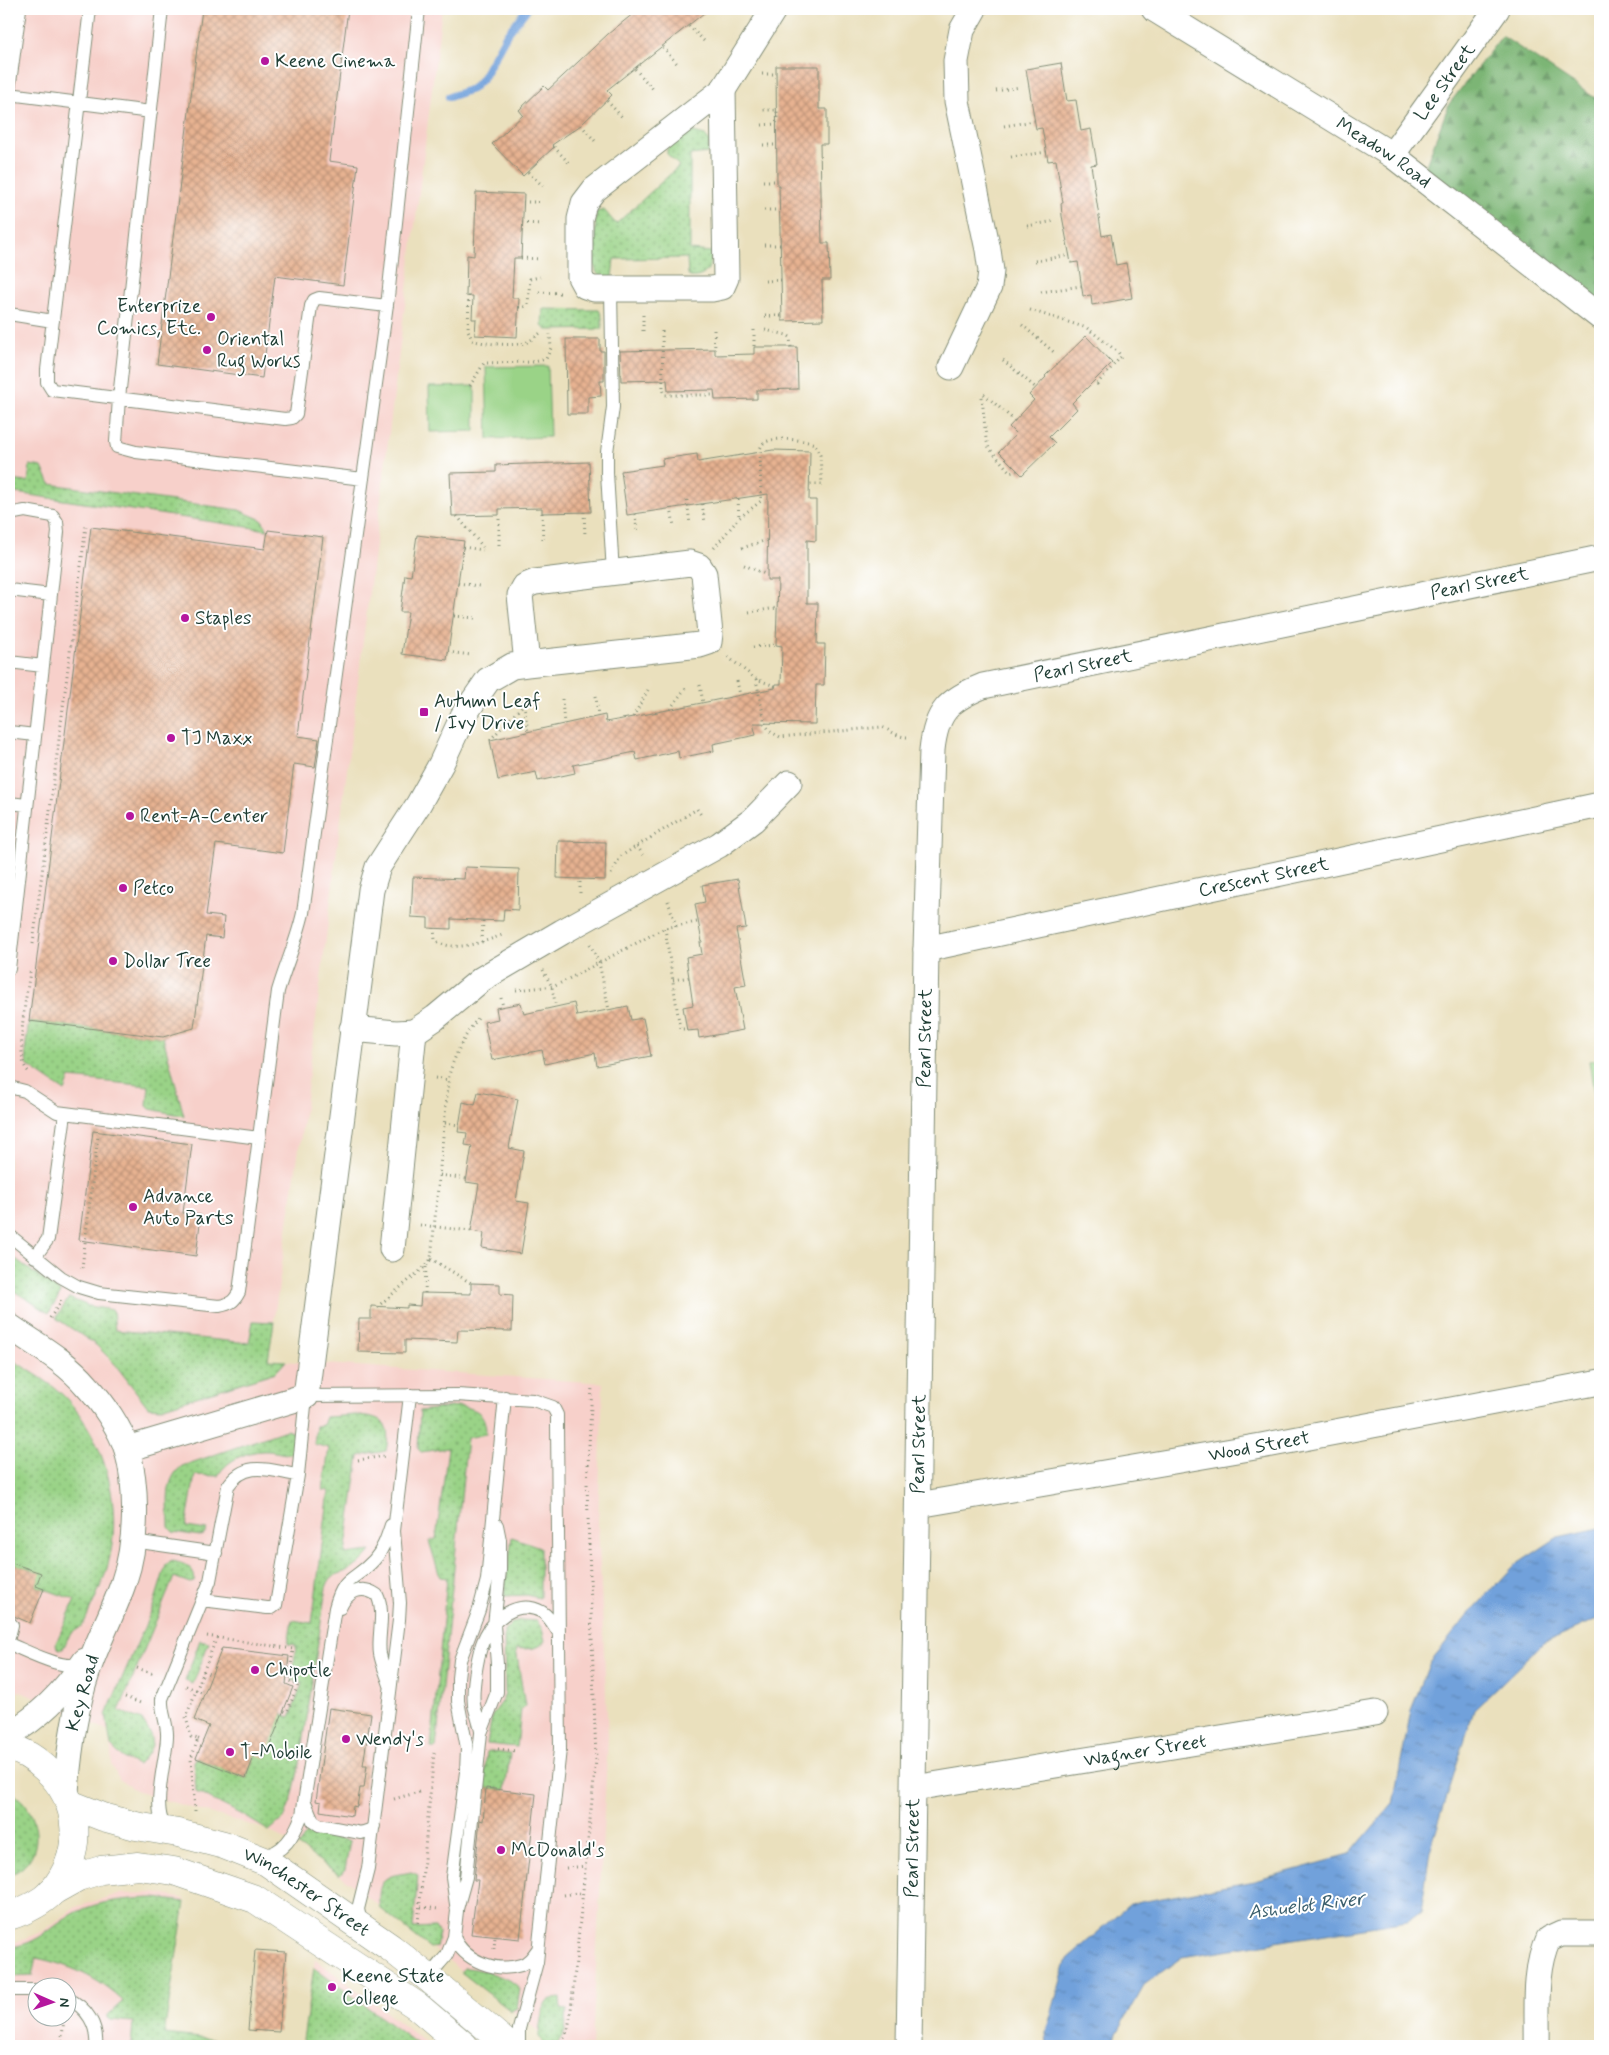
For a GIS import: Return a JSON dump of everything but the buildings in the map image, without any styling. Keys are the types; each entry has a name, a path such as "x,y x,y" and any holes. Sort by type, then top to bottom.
{"street":[{"path":"723,90 726,278 722,287 712,289 594,289 585,286 580,277 580,219 584,203 594,190 723,90 774,9"},
{"path":"950,367 989,287 991,272 957,101 956,61 960,38 962,30 974,9"},
{"name":"Meadow Road","path":"1154,9 1392,155 1600,317"},
{"name":"Lee Street","path":"1392,155 1497,9"},
{"name":"Pearl Street","path":"909,2046 926,949 934,729 947,706 964,693 983,686 1600,558"},
{"path":"127,1449 306,1396 371,890 378,866 432,780 463,716 488,680 512,666 709,642 710,634 704,574 699,566 690,563 535,582 525,586 520,595 527,664"},
{"path":"352,1029 396,1033 414,1032 435,1018 482,979 562,932 719,845 753,820 789,783"},
{"name":"Crescent Street","path":"926,949 1600,805"},
{"path":"392,1250 414,1032"},
{"path":"9,1326 64,1365 86,1384 107,1410 127,1449 135,1492 133,1541 125,1580 94,1648"},
{"name":"Wood Street","path":"918,1505 1261,1446 1600,1382"},
{"name":"Key Road","path":"9,1734 38,1715 71,1681 94,1648"},
{"name":"Key Road","path":"68,1798 70,1738 94,1648"},
{"name":"Wagner Street","path":"914,1788 1375,1713"},
{"path":"9,1748 36,1760 55,1777 68,1798 74,1819 75,1840 67,1868 51,1892 28,1910 9,1916"},
{"name":"Winchester Street","path":"68,1798 102,1817 224,1846 267,1862 419,1971 509,2046"},
{"name":"Winchester Street","path":"51,1892 78,1877 102,1870 138,1866 174,1871 256,1899 417,2006 464,2046"},
{"path":"1537,2046 1538,1971 1541,1955 1548,1939 1561,1934 1600,1933"}],"lane":[{"path":"9,90 20,9"},
{"path":"90,9 47,370 47,382 52,390 285,419 292,418 296,414 311,306 314,300 319,298 387,306"},
{"path":"162,9 119,398 117,447 363,479"},
{"path":"9,1235 61,1277 79,1287 99,1293 219,1306 230,1304 235,1300 239,1292 278,991 298,936 303,913 387,306 419,9"},
{"path":"9,94 151,112"},
{"path":"611,289 613,407 607,452 607,473 614,573"},
{"path":"9,314 53,322"},
{"path":"9,514 17,511 53,516 57,522 58,532 27,805 14,872 9,969"},
{"path":"9,590 51,595"},
{"path":"9,662 43,666"},
{"path":"9,732 35,735"},
{"path":"9,803 27,805"},
{"path":"9,1087 34,1095 50,1109 65,1114 259,1138"},
{"path":"35,1257 48,1239 65,1114"},
{"path":"202,1600 267,1608 272,1608 276,1605 298,1475 306,1396 457,1394 533,1400 553,1407 556,1414 560,1748 538,1949 534,1977 519,2029 520,2046"},
{"path":"364,1930 358,1909 366,1883 374,1826 400,1603 394,1531 410,1395"},
{"path":"457,1911 452,1877 466,1772 466,1748 458,1701 458,1678 460,1660 485,1592 505,1398"},
{"path":"171,1832 165,1828 161,1819 160,1776 168,1738 162,1712 164,1691 210,1581 228,1486 234,1477 249,1469 298,1475"},
{"path":"419,1971 435,1969 447,1955 454,1938 457,1911 466,1877 481,1733 497,1692 494,1625 500,1570 500,1540 494,1506"},
{"path":"253,1856 278,1852 286,1845 298,1824 305,1802 339,1592 346,1582 373,1561 382,1549 396,1511"},
{"path":"133,1541 216,1553"},
{"path":"332,1629 341,1605 354,1590 366,1590 377,1595 381,1610 380,1656 391,1690"},
{"path":"481,1733 474,1703 476,1684 482,1642 494,1625 511,1610 532,1609 547,1616 559,1633"},
{"path":"9,1622 12,1628 9,1637"},
{"path":"9,1644 64,1665 77,1665 94,1648"},
{"path":"305,1802 313,1822 319,1825 361,1833 370,1830 374,1826"},
{"path":"454,1938 457,1945 466,1955 479,1962 495,1966 522,1965 530,1960 538,1949"},
{"path":"9,1990 28,1990"},
{"path":"78,2007 86,2013 94,2024 96,2046"}],"path":[{"path":"689,26 706,43"},
{"path":"663,46 679,66"},
{"path":"635,69 653,90"},
{"path":"762,74 776,74"},
{"path":"996,91 1020,87"},
{"path":"607,101 622,117"},
{"path":"762,110 776,110 778,118 775,124 762,125"},
{"path":"1004,126 1034,121"},
{"path":"581,125 595,141"},
{"path":"763,145 777,145"},
{"path":"554,147 569,163"},
{"path":"1011,157 1046,152"},
{"path":"528,172 543,186"},
{"path":"764,181 777,181"},
{"path":"523,202 542,202"},
{"path":"764,210 779,210"},
{"path":"1027,226 1055,221"},
{"path":"522,223 542,224"},
{"path":"764,245 780,245"},
{"path":"1036,261 1070,255"},
{"path":"521,258 540,259"},
{"path":"518,307 524,307 528,304 530,279 540,276"},
{"path":"765,281 781,280"},
{"path":"1041,292 1081,286"},
{"path":"469,296 468,330 472,340 520,344 528,342 542,332"},
{"path":"1030,310 1086,328 1118,352 1121,357 1097,384 1094,381"},
{"path":"765,316 782,316"},
{"path":"1022,325 1056,354"},
{"path":"714,330 715,349"},
{"path":"754,330 754,347"},
{"path":"765,330 787,335 790,337 791,347"},
{"path":"662,331 663,389 665,395 714,395"},
{"path":"470,386 481,365 484,363 497,365 534,362 546,359 551,348 550,334"},
{"path":"1003,360 1036,388"},
{"path":"1015,421 983,395 986,439 989,448 1010,472 1018,470"},
{"path":"699,566 739,518 761,502 760,449 763,443 768,440 806,441 815,444 820,455 822,484 809,484"},
{"path":"738,498 739,518"},
{"path":"687,500 690,524"},
{"path":"702,504 705,522"},
{"path":"671,508 674,526"},
{"path":"584,512 585,536"},
{"path":"542,513 543,540"},
{"path":"635,514 637,530"},
{"path":"499,515 499,545"},
{"path":"458,516 483,548 463,547"},
{"path":"33,948 86,526"},
{"path":"742,548 768,540"},
{"path":"744,565 767,575"},
{"path":"458,583 479,586"},
{"path":"749,612 777,608"},
{"path":"454,616 475,618"},
{"path":"709,642 756,679 776,686"},
{"path":"753,647 776,646"},
{"path":"448,652 471,655"},
{"path":"756,679 765,724 771,732 780,737 882,727 904,737 916,736"},
{"path":"737,680 740,695"},
{"path":"700,684 703,703"},
{"path":"670,709 687,686"},
{"path":"633,717 648,690"},
{"path":"596,696 598,716"},
{"path":"562,699 564,724"},
{"path":"490,740 524,704 528,732"},
{"path":"608,878 614,871 621,856 697,809 701,815"},
{"path":"580,879 580,900"},
{"path":"673,913 676,926"},
{"path":"482,943 483,921"},
{"path":"510,990 552,987 665,928 697,922"},
{"path":"434,928 435,940 440,944 468,946 482,943 506,933"},
{"path":"665,928 680,1029 687,1028"},
{"path":"599,963 609,1010"},
{"path":"29,1072 24,1067 21,1059 21,1046 30,968"},
{"path":"673,980 690,977"},
{"path":"552,987 556,1007"},
{"path":"497,997 500,994 503,1007"},
{"path":"377,1306 426,1266 431,1259 449,1080 453,1062 473,1025 485,1011"},
{"path":"445,1122 459,1125"},
{"path":"82,1269 99,1132"},
{"path":"440,1175 466,1179"},
{"path":"435,1227 471,1231"},
{"path":"431,1259 471,1283"},
{"path":"425,1293 426,1266"},
{"path":"50,1318 65,1295"},
{"path":"559,2046 568,2030 596,1760 587,1486 592,1386"},
{"path":"358,1460 403,1453"},
{"path":"189,1631 216,1639 293,1649 289,1681 298,1685 287,1712 284,1711"},
{"path":"203,1741 191,1737 186,1717 216,1639"},
{"path":"137,1668 157,1675"},
{"path":"203,1671 211,1675"},
{"path":"196,1690 204,1693"},
{"path":"196,1816 191,1759 198,1739"},
{"path":"418,1922 434,1753"},
{"path":"392,1800 419,1792"},
{"path":"561,1869 586,1866"},
{"path":"61,2046 63,2028"}],"shaded area":[{"path":"9,9 442,9 304,1114 268,1360 603,1383 598,1522 608,1736 592,2046 557,2046 336,1872 298,1846 265,1829 147,1795 130,1787 118,1778 112,1765 109,1731 19,1691 9,1699"},
{"path":"154,1893 185,1899 164,2034 273,2046 9,2046 9,1942 17,1942 43,1931 76,1907 118,1894"},
{"name":"Keene State College","path":"315,1959 378,2006 430,2046 302,2046"}],"green space":[{"path":"1502,36 1595,98 1600,93 1600,303 1425,168 1449,104"},
{"path":"690,131 705,135 709,142 708,153 690,155 690,250 712,252 709,267 704,274 690,277 688,274 687,258 614,259 612,278 603,279 597,273 594,265 596,212 604,210 616,224 679,166 667,154 667,149"},
{"path":"543,309 599,310 602,317 602,329 547,330 542,326"},
{"path":"548,366 550,437 488,439 486,367"},
{"path":"475,386 475,431 430,432 429,387"},
{"path":"30,465 42,467 50,484 239,510 262,520 268,530 9,492 9,480 28,482"},
{"path":"29,1021 163,1037 184,1116 150,1109 147,1106 149,1086 70,1078 65,1091 27,1065 25,1051"},
{"path":"1600,1059 1600,1132 1589,1061"},
{"path":"9,1254 61,1293 49,1313 9,1288"},
{"path":"69,1298 89,1306 113,1310 115,1330 249,1343 253,1321 274,1322 268,1360 286,1361 276,1372 161,1408 148,1407 114,1363 96,1345 56,1318"},
{"path":"9,1358 52,1386 79,1413 100,1451 107,1471 111,1492 114,1514 113,1535 106,1572 84,1623 71,1634 64,1647 60,1649 57,1648 56,1643 75,1600 36,1586 40,1573 9,1562"},
{"path":"459,1406 480,1413 486,1427 486,1434 467,1438 436,1748 431,1748 447,1578 440,1577 429,1541 436,1539 448,1448 421,1452 418,1449 420,1411"},
{"path":"355,1415 378,1419 383,1422 387,1433 386,1451 359,1456 345,1554 371,1551 356,1566 337,1574 328,1582 301,1758 292,1798 285,1817 269,1831 241,1814 196,1792 194,1762 196,1758 246,1778 255,1754 282,1714 290,1717 302,1684 292,1680 296,1645 288,1644 292,1620 312,1623 329,1491 323,1490 329,1448 314,1444 316,1426 323,1425 326,1417"},
{"path":"286,1430 295,1433 297,1441 295,1453 253,1452 239,1457 226,1465 218,1476 195,1475 186,1527 207,1530 204,1535 200,1536 173,1532 169,1527 168,1494 172,1479 182,1466"},
{"path":"512,1537 540,1547 540,1598 526,1595 504,1596"},
{"path":"172,1561 189,1567 194,1573 194,1582 190,1583 174,1577 119,1711 142,1720 150,1733 152,1745 149,1752 138,1765 123,1758 111,1746 106,1715 153,1607 166,1565"},
{"path":"521,1620 537,1621 542,1629 545,1641 536,1648 516,1649 525,1706 521,1710 517,1747 487,1744 492,1715 502,1702 505,1693 504,1631 513,1622"},
{"path":"200,1640 209,1642 193,1684 185,1681"},
{"path":"487,1751 510,1754 505,1790 483,1788"},
{"path":"9,1791 20,1799 28,1809 34,1821 36,1834 35,1847 30,1858 22,1868 9,1875"},
{"path":"310,1829 325,1836 350,1841 345,1869 340,1875 298,1846"},
{"path":"411,1872 418,1875 413,1928 435,1927 439,1933 436,1947 430,1948 380,1908 379,1892 384,1880 392,1876"},
{"path":"154,1898 185,1902 164,2034 273,2046 131,2046 133,2022 111,2020 108,2018 108,2015 123,2001 93,1979 72,1968 36,1958 32,1976 9,1977 9,1947 37,1938 68,1917 86,1908 115,1901"},
{"name":"Keene State College","path":"314,1968 420,2046 302,2046"},
{"path":"464,1968 477,1969 494,1974 516,1985 520,1989 517,2008 511,2011 461,1972"},
{"path":"560,1998 561,2009 567,2010 565,2031 556,2046 548,2046 539,2037 540,2023 548,2001"}],"water":[{"name":"Ashuelot River","path":"1600,1528 1600,1618 1543,1643 1474,1710 1430,1851 1421,1911 1407,1921 1182,1957 1144,1985 1116,2035 1115,2046 1047,2046 1046,2032 1067,1959 1130,1904 1254,1881 1349,1855 1393,1803 1411,1710 1430,1662 1468,1615 1514,1566 1558,1537"}],"waterway":[{"path":"449,97 472,89 482,79 507,34 527,9"}],"place":[{"name":"Keene Cinema","path":"265,61"},
{"name":"Enterprize Comics, Etc.","path":"211,317"},
{"name":"Oriental Rug Works","path":"207,350"},
{"name":"Staples","path":"185,618"},
{"name":"Autumn Leaf / Ivy Drive","path":"424,712"},
{"name":"TJ Maxx","path":"171,738"},
{"name":"Rent-A-Center","path":"130,816"},
{"name":"Petco","path":"123,888"},
{"name":"Dollar Tree","path":"113,961"},
{"name":"Advance Auto Parts","path":"133,1207"},
{"name":"Chipotle","path":"255,1670"},
{"name":"Wendy's","path":"346,1739"},
{"name":"T-Mobile","path":"230,1752"},
{"name":"McDonald's","path":"501,1850"},
{"name":"Keene State College","path":"332,1987"}]}
